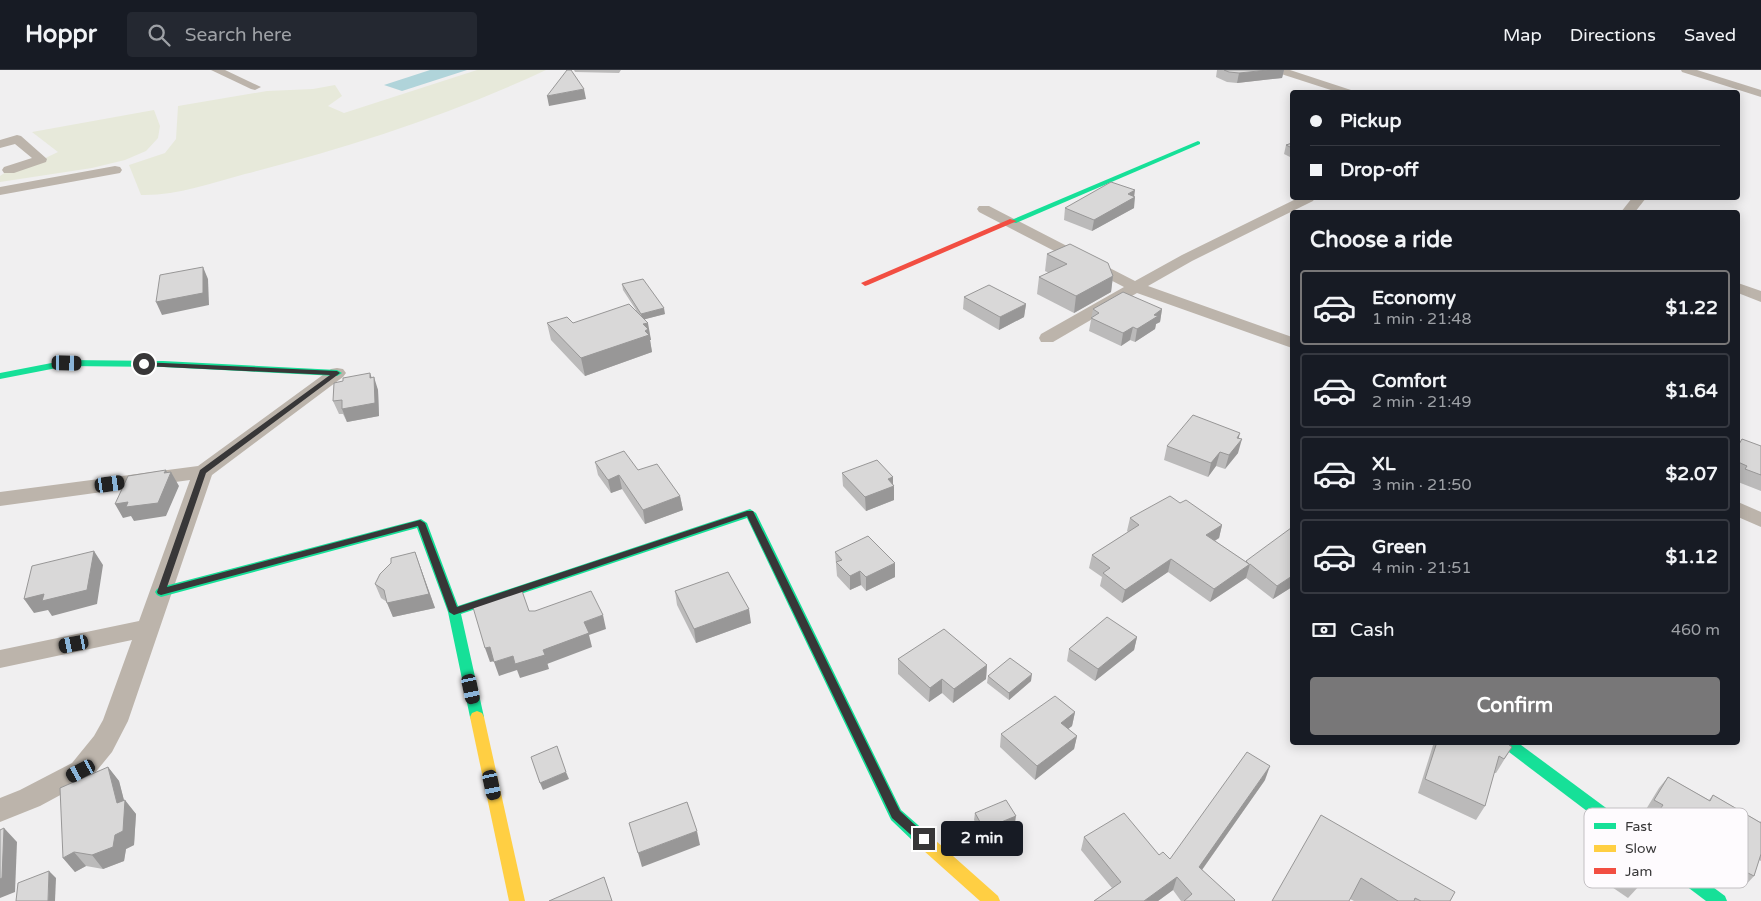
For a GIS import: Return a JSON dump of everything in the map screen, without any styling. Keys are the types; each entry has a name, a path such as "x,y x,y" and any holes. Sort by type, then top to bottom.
{"street":[{"path":"216,70 256,87"},
{"path":"1279,70 1341,90"},
{"path":"1686,70 1759,94"},
{"path":"1740,99 1759,94"},
{"path":"0,144 17,139 40,159 5,174 0,159"},
{"path":"865,282 1198,143"},
{"path":"0,191 115,170"},
{"path":"1047,338 1187,258 1304,200"},
{"path":"1630,210 1637,200"},
{"path":"984,210 1135,287 1290,343"},
{"path":"1740,289 1761,297"},
{"path":"0,376 67,363 163,364 337,373"},
{"path":"0,499 202,472 337,373"},
{"path":"0,810 30,798 81,771 103,744 115,721 202,472"},
{"path":"1740,511 1761,520"},
{"path":"454,612 750,513 896,814 992,901"},
{"path":"161,592 420,523 454,612 517,901"},
{"path":"0,659 148,628"},
{"path":"1510,745 1594,808"},
{"path":"1702,888 1719,901"}],"shaded area":[{"path":"477,70 546,70 473,102 360,142 193,188 154,195 141,195 129,165 165,153 176,139 178,106 267,91 313,89 335,85 342,96 328,106 344,113"},
{"path":"154,110 160,126 158,138 146,151 125,160 92,168 0,182 0,176 6,172 37,162 58,152 32,132"}],"water":[{"path":"430,70 467,70 402,91 384,85"}],"building":[{"path":"567,70 571,70 584,89 547,96"},
{"path":"1224,70 1268,70 1239,73"},
{"path":"1111,182 1135,190 1128,194 1135,197 1094,220 1065,208"},
{"path":"1070,244 1108,263 1113,276 1076,296 1039,277 1067,264 1047,254"},
{"path":"203,267 203,293 156,302 160,275"},
{"path":"643,279 664,308 641,314 622,284"},
{"path":"989,285 1026,304 1000,317 964,297"},
{"path":"1123,292 1162,309 1154,315 1158,316 1137,329 1133,327 1123,333 1091,318 1099,313 1093,309"},
{"path":"629,304 648,323 643,324 648,329 645,331 649,335 581,358 547,323 567,317 573,323"},
{"path":"370,373 370,378 374,377 375,403 342,409 342,400 333,401 334,383 343,381 343,378"},
{"path":"1193,415 1240,433 1237,438 1242,439 1229,455 1220,452 1211,463 1167,446"},
{"path":"1742,439 1761,446 1761,475 1745,469 1747,466 1740,463 1740,442"},
{"path":"624,451 638,470 657,464 680,496 643,510 619,475 608,480 595,462"},
{"path":"877,460 893,477 888,479 894,486 865,497 842,473"},
{"path":"166,470 164,473 171,472 158,503 126,507 128,502 115,504 128,476"},
{"path":"1170,496 1180,503 1186,500 1222,525 1206,535 1249,564 1246,561 1290,529 1290,577 1277,586 1250,564 1214,589 1171,559 1125,590 1103,573 1110,568 1092,555 1139,525 1130,518"},
{"path":"868,536 895,563 866,577 860,571 850,576 836,562 842,560 835,552"},
{"path":"94,551 87,590 42,601 44,594 24,599 32,566"},
{"path":"415,552 429,594 387,603 384,590 375,584 380,574 391,563 391,558"},
{"path":"728,572 749,609 694,629 675,591"},
{"path":"521,588 529,611 535,611 591,591 603,615 584,622 589,633 543,650 545,655 515,664 513,656 494,662 490,647 485,648 472,604"},
{"path":"1107,617 1137,637 1098,669 1069,649"},
{"path":"944,629 987,665 954,689 942,679 930,688 898,659"},
{"path":"1010,658 1032,674 1009,693 988,676"},
{"path":"1055,696 1075,712 1061,723 1077,736 1037,766 1001,734"},
{"path":"1436,745 1509,745 1512,747 1504,759 1499,756 1485,806 1425,779"},
{"path":"557,746 566,772 540,783 531,757"},
{"path":"1247,752 1270,766 1199,867 1234,901 1184,901 1192,894 1177,877 1144,901 1094,901 1121,882 1084,837 1124,813 1159,855 1163,852 1170,859"},
{"path":"108,767 117,803 125,800 123,831 115,835 113,847 92,855 74,852 63,858 60,788"},
{"path":"1668,777 1710,801 1713,795 1735,808 1661,808 1663,805 1654,800"},
{"path":"1006,800 1016,816 984,829 975,813"},
{"path":"687,802 697,831 638,853 629,823"},
{"path":"1321,815 1455,892 1450,901 1421,901 1415,898 1414,901 1398,901 1361,878 1349,901 1272,901"},
{"path":"1748,815 1761,823 1761,854 1754,876 1748,873"},
{"path":"4,828 2,878 0,879 0,830"},
{"path":"49,871 48,901 16,901 18,883"},
{"path":"604,877 612,901 549,901"}],"traffic: fast":[{"path":"1013,221 1198,143"},
{"path":"0,376 67,363 163,364 337,373"},
{"path":"454,612 750,513 896,815 920,837"},
{"path":"161,592 421,523 454,612 477,717"},
{"path":"1510,745 1594,808"},
{"path":"1702,888 1719,901"}],"traffic: slow":[{"path":"477,717 517,901"},
{"path":"920,837 992,901"}],"traffic: jam":[{"path":"865,283 1013,221"}],"route":[{"path":"144,364 337,373 202,472 161,592 420,523 454,612 750,513 896,814 924,839"}]}
